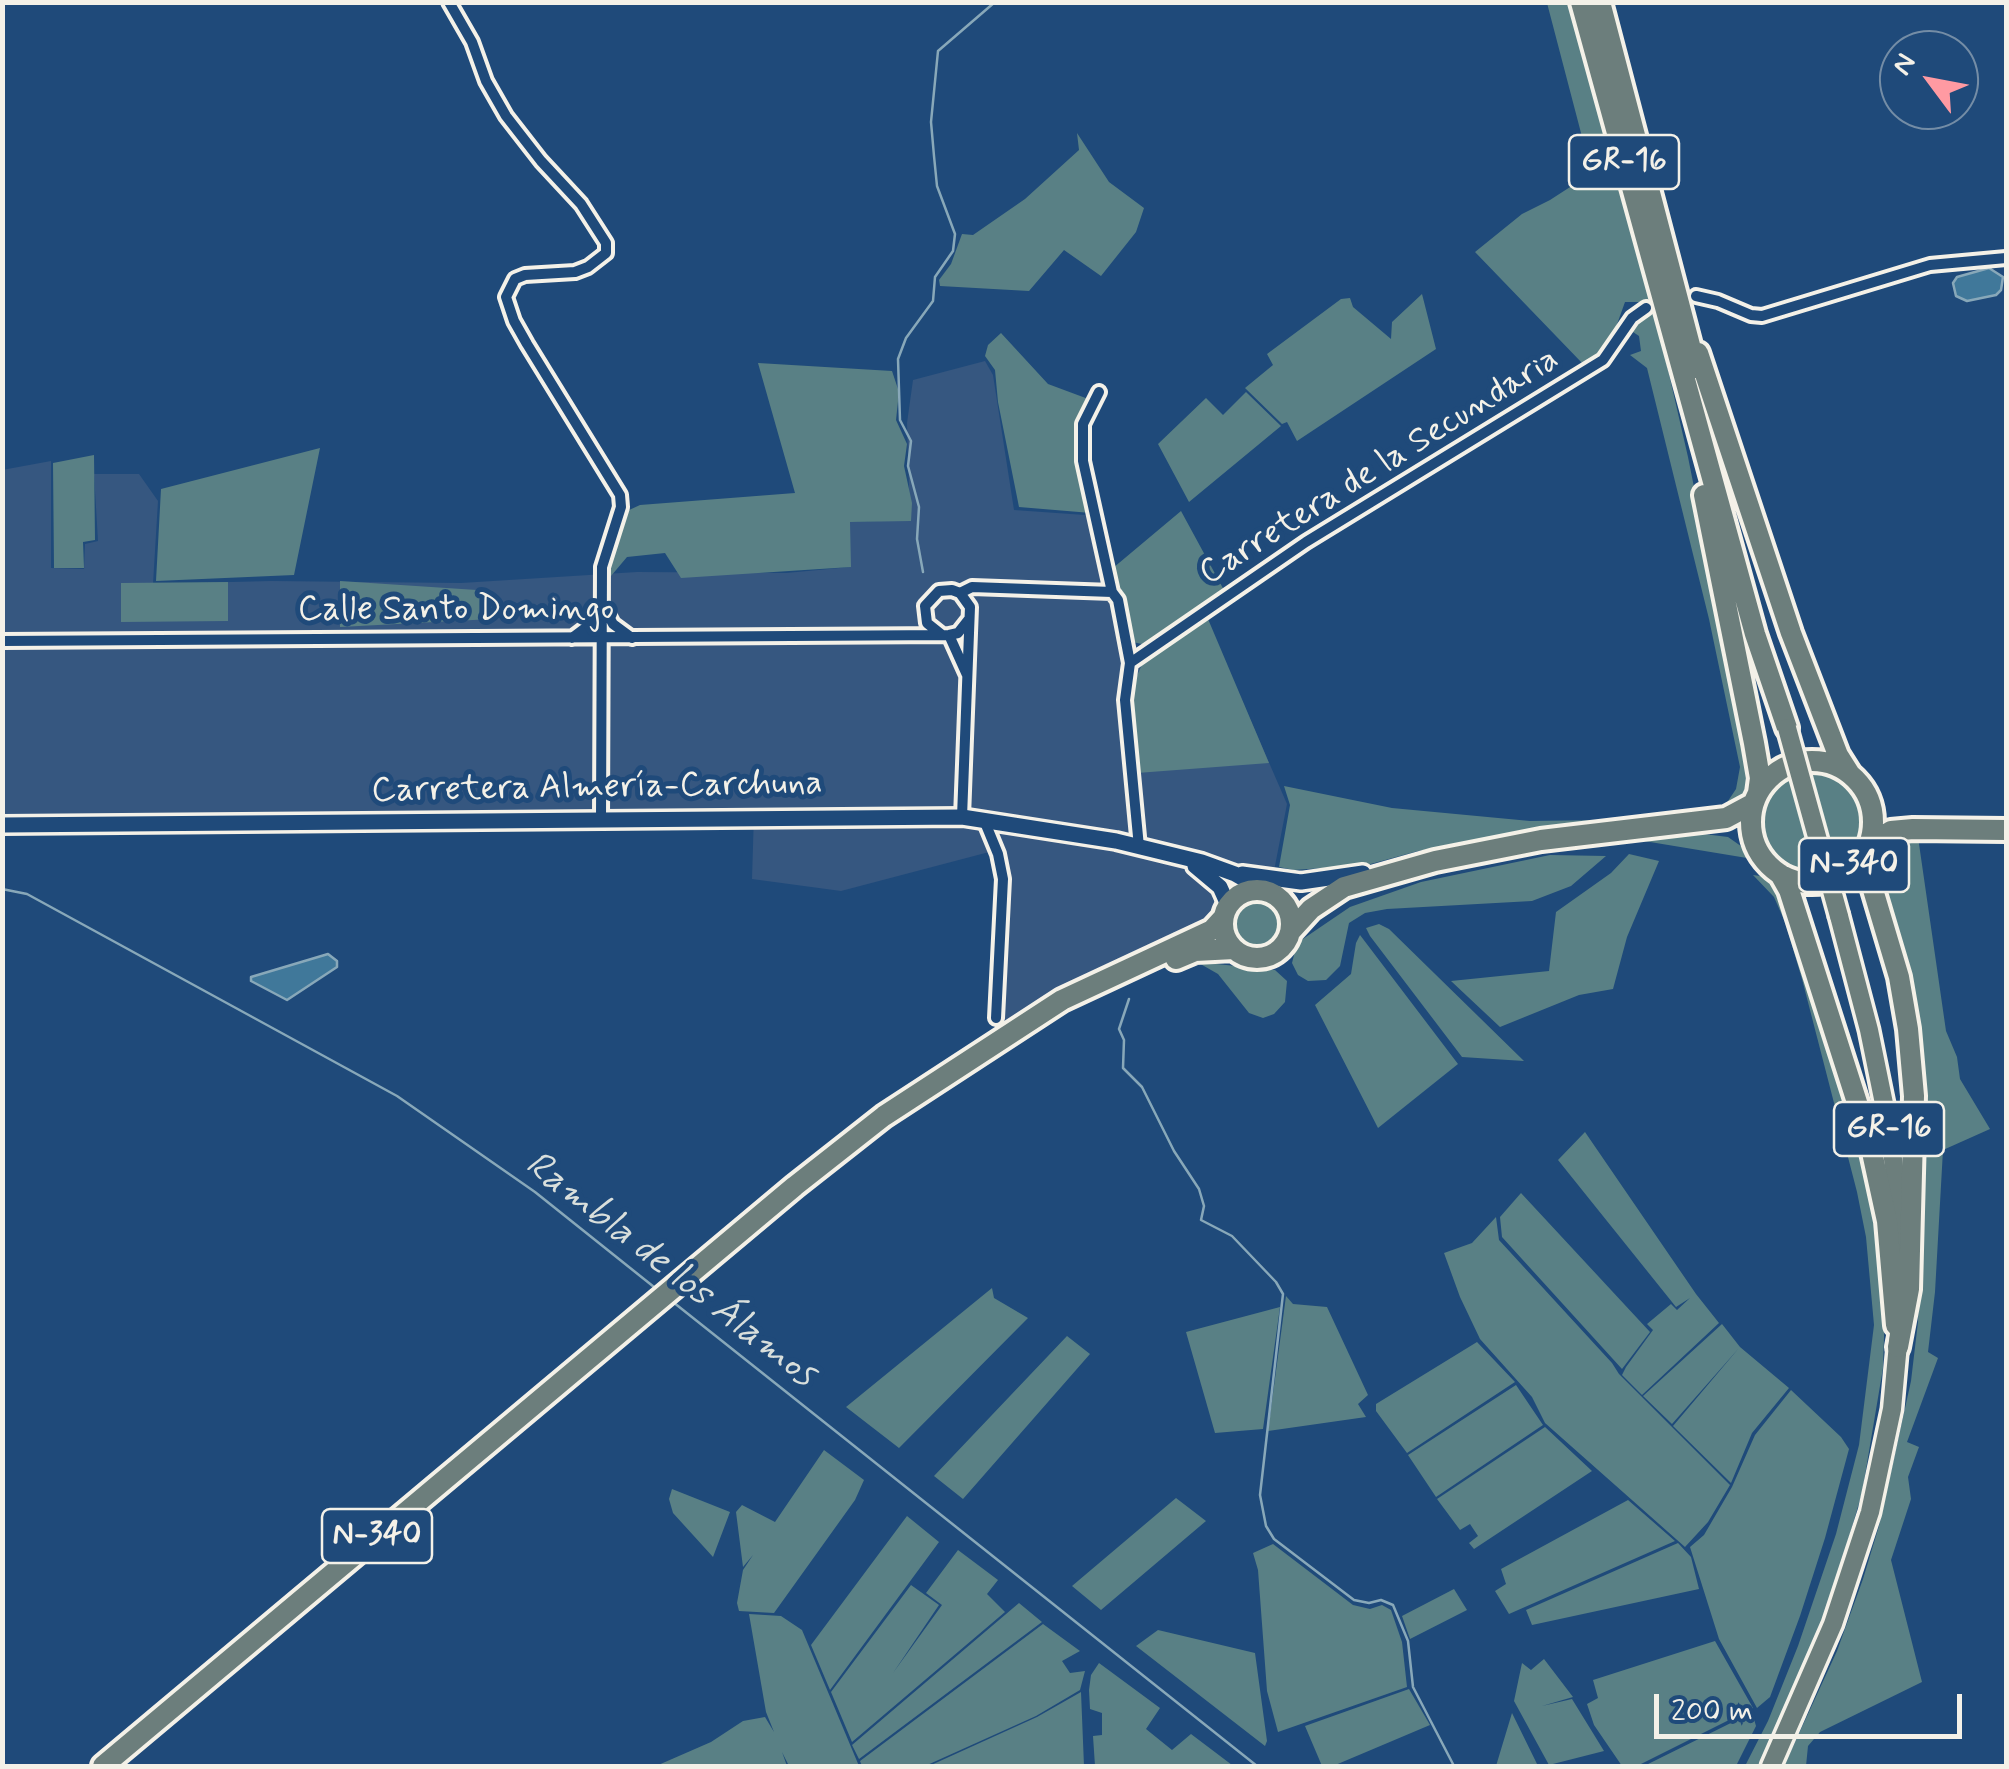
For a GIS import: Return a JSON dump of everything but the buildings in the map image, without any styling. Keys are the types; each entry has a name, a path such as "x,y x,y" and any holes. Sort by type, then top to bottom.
{"highway":[{"name":"GR-16","path":"1580,2 1770,641 1787,728"},
{"name":"GR-16","path":"1600,2 1677,326"},
{"path":"1677,326 1838,755 1850,774"},
{"path":"1677,326 1760,778 1756,798"},
{"name":"N-340","path":"102,1766 795,1186 884,1116 1062,1000 1212,930 1243,892 1310,896 1435,861 1541,840 1726,818 1756,798 1783,768 1800,762 1835,765 1850,774 1870,802 1873,816 1866,850"},
{"name":"N-340","path":"1756,798 1751,818 1756,846 1780,874 1797,881 1816,883 1834,879 1850,870 1866,850 1891,831 1936,826 2006,830"},
{"name":"N-340","path":"1870,802 1894,816 1936,826"},
{"name":"N-340","path":"1676,826 1727,830 1756,846"},
{"path":"1866,850 1899,977 1914,1096 1909,1289 1898,1347"},
{"path":"1780,874 1795,908 1870,1143 1888,1221 1898,1347"},
{"name":"N-340","path":"1019,1028 1194,951 1234,949 1243,955 1264,957 1281,948 1311,909 1344,887"},
{"path":"1271,894 1289,913 1290,932"},
{"path":"1226,912 1223,930 1234,949"}],"main road":[{"name":"GR-16","path":"1772,1766 1833,1624 1857,1556 1883,1458 1898,1347 1900,1238 1889,1128 1869,1030 1787,728"},
{"name":"Carretera Almería-Carchuna","path":"2,825 962,818 1098,837 1235,874"},
{"path":"1235,874 1301,882 1358,874 1413,860 1435,861"},
{"path":"1188,861 1220,887 1226,912"},
{"path":"1235,874 1271,894"}],"street":[{"path":"449,2 506,116 581,204 606,244 606,252 588,267 515,279 506,297 527,344 620,496 621,507 602,567 602,819"},
{"path":"1696,296 1751,316 1762,316 1930,265 2006,258"},
{"name":"Carretera de la Secundaria","path":"1130,663 1306,542 1603,360 1632,318 1646,308"},
{"path":"1099,392 1083,424 1081,439 1130,663 1125,700 1139,847"},
{"path":"960,594 972,587 1112,592"},
{"path":"962,818 968,676 970,607 960,594 946,590 930,598 924,613 927,623 946,635 968,676"},
{"path":"603,667 612,649 632,638 612,624 604,607"},
{"path":"571,639 604,607"},
{"path":"946,635 958,633 970,619"},
{"path":"910,634 927,623"},
{"name":"Calle Santo Domingo","path":"2,642 946,635"},
{"path":"571,639 592,646 603,667"},
{"path":"984,820 1003,879 996,1018"}],"shaded area":[{"path":"1989,268 2003,277 1996,295 1967,301 1956,296 1953,283 1957,277"},
{"path":"985,361 993,375 1014,510 1099,516 1106,582 1137,669 1208,622 1287,804 1274,871 1212,927 1006,1025 994,1000 1000,881 993,851 841,891 752,879 754,813 590,810 3,815 2,470 51,461 51,568 84,569 85,544 98,541 94,474 139,474 158,501 153,584 461,583 637,572 786,573 850,567 850,522 910,520 907,423 913,380"},
{"path":"328,954 337,961 337,967 287,1000 251,981 251,977"}],"green space":[{"path":"1547,3 1569,3 1655,313 1688,457 1751,789 1746,798 1722,810 1736,789 1740,767 1709,619 1647,368 1630,355 1641,351 1639,336 1630,330 1650,314 1647,302 1625,302 1616,327 1600,352 1583,364 1475,252 1522,214 1584,178 1586,152"},
{"path":"1077,133 1109,182 1144,208 1136,232 1101,276 1064,250 1029,291 940,286 939,280 951,264 962,234 973,235 1025,199 1079,150"},
{"path":"1422,294 1436,349 1297,441 1287,422 1282,424 1245,388 1273,365 1267,354 1341,299 1350,298 1353,307 1391,339 1392,322"},
{"path":"1001,333 1048,384 1091,400 1076,426 1085,496 1091,513 1019,507 995,370 985,356 988,345"},
{"path":"758,363 892,371 899,392 896,420 907,444 904,466 912,503 911,521 850,522 851,567 681,578 665,553 627,557 611,576 606,576 619,522 627,511 640,505 795,493"},
{"path":"1246,392 1281,426 1189,502 1158,444 1206,398 1223,415"},
{"path":"320,448 294,575 156,581 161,489"},
{"path":"94,455 95,540 83,542 84,568 54,568 53,463"},
{"path":"1181,511 1225,592 1146,645 1133,642 1125,595 1113,568"},
{"path":"340,581 492,591 492,619 340,627"},
{"path":"228,582 228,621 121,622 121,583"},
{"path":"1203,618 1208,619 1269,763 1137,773 1131,696 1135,680 1145,658"},
{"path":"1810,772 1839,778 1862,807 1860,841 1854,852 1836,867"},
{"path":"1791,776 1818,873 1798,872 1781,863 1766,845 1762,832 1766,799 1774,787"},
{"path":"1284,786 1392,808 1530,821 1603,820 1605,827 1551,830 1418,851 1367,865 1294,870 1279,867 1290,805"},
{"path":"1696,833 1728,837 1753,859 1638,840"},
{"path":"1918,837 1946,1031 1957,1057 1960,1079 1990,1129 1943,1150 1928,1352 1938,1358 1907,1442 1919,1447 1908,1477 1911,1499 1891,1560 1922,1682 1820,1732 1808,1746 1806,1766 1784,1766 1837,1651 1863,1579 1879,1526 1911,1381 1918,1322 1924,1087 1908,970 1875,870 1875,854 1888,841"},
{"path":"1629,854 1659,861 1627,937 1613,989 1579,995 1500,1027 1451,981 1549,971 1556,912 1611,873"},
{"path":"1550,855 1606,856 1571,886 1532,901 1365,913 1349,923 1340,966 1326,980 1308,981 1298,975 1292,963 1297,943 1350,907 1421,882"},
{"path":"1753,875 1768,877 1778,885 1842,1079 1878,1208 1885,1305 1883,1368 1862,1493 1830,1601 1760,1766 1745,1766 1798,1646 1836,1534 1859,1445 1874,1325 1866,1237 1857,1192 1802,979 1774,897"},
{"path":"1256,898 1274,906 1282,924 1274,942 1256,950 1238,942 1230,924 1238,906"},
{"path":"1379,924 1389,929 1524,1061 1462,1057 1370,936 1366,928"},
{"path":"1360,935 1458,1064 1378,1128 1315,1005 1351,974"},
{"path":"1197,962 1275,970 1287,981 1285,1002 1274,1014 1263,1018 1249,1013 1218,974"},
{"path":"1585,1132 1719,1323 1642,1395 1622,1375 1653,1330 1647,1324 1671,1304 1677,1310 1690,1298 1676,1307 1558,1160"},
{"path":"1521,1193 1650,1332 1622,1369 1502,1237 1500,1217"},
{"path":"1496,1217 1499,1240 1619,1374 1730,1485 1708,1522 1685,1547 1545,1423 1532,1397 1480,1339 1444,1253 1472,1243"},
{"path":"992,1288 994,1298 1028,1318 899,1448 846,1407"},
{"path":"1286,1296 1293,1304 1327,1307 1368,1395 1358,1404 1366,1417 1268,1431"},
{"path":"1280,1307 1263,1429 1215,1433 1186,1332"},
{"path":"1722,1324 1740,1347 1789,1388 1752,1433 1731,1483 1673,1426 1739,1348 1672,1424 1643,1396"},
{"path":"1067,1336 1090,1354 963,1499 934,1476"},
{"path":"1477,1342 1515,1382 1407,1453 1376,1411 1376,1404"},
{"path":"1516,1385 1543,1425 1436,1497 1408,1455"},
{"path":"1791,1390 1849,1449 1800,1616 1770,1697 1757,1708 1719,1639 1690,1547 1704,1535 1732,1487 1755,1435"},
{"path":"1545,1427 1592,1471 1474,1549 1469,1543 1478,1536 1470,1524 1460,1530 1437,1499"},
{"path":"824,1450 864,1480 855,1500 774,1613 739,1611 743,1570 753,1555 743,1567 736,1512 742,1505 775,1522"},
{"path":"672,1489 730,1512 713,1557 673,1513 669,1499"},
{"path":"1176,1498 1206,1521 1101,1610 1072,1586"},
{"path":"1628,1500 1675,1541 1509,1614 1495,1591 1506,1584 1501,1569"},
{"path":"907,1516 939,1542 830,1690 811,1645"},
{"path":"1678,1543 1691,1557 1699,1589 1532,1625 1526,1610"},
{"path":"1273,1544 1353,1605 1370,1609 1382,1605 1391,1610 1402,1642 1407,1687 1278,1732 1267,1691 1258,1570 1253,1553"},
{"path":"958,1550 998,1580 987,1594 1005,1612 852,1742 831,1692 911,1585 939,1605 893,1673 942,1605 926,1593"},
{"path":"1454,1589 1467,1610 1410,1639 1402,1616"},
{"path":"1019,1603 1042,1622 859,1759 852,1745"},
{"path":"749,1614 781,1616 802,1630 859,1766 789,1766 782,1752 787,1766 656,1766 711,1742 743,1721 765,1717 774,1732 766,1712"},
{"path":"1043,1624 1080,1651 1062,1661 1070,1673 1085,1671 1080,1690 1036,1716 925,1766 862,1766 860,1761"},
{"path":"1158,1630 1255,1653 1265,1746 1136,1646"},
{"path":"1715,1641 1753,1708 1637,1766 1622,1766 1594,1725 1587,1704 1598,1698 1593,1680"},
{"path":"1544,1659 1573,1697 1542,1706 1572,1699 1604,1751 1549,1765 1514,1701 1522,1663 1531,1670"},
{"path":"1099,1663 1160,1708 1146,1729 1172,1750 1191,1734 1232,1765 1095,1766 1093,1736 1102,1735 1102,1713 1090,1709 1089,1690 1091,1675"},
{"path":"1409,1689 1430,1725 1333,1766 1322,1766 1305,1726"},
{"path":"1081,1692 1084,1766 929,1766 1037,1717"},
{"path":"1512,1713 1538,1766 1496,1766"},
{"path":"1745,1716 1754,1719 1756,1726 1736,1766 1644,1766"}],"waterway":[{"path":"923,572 917,539 919,507 908,466 911,441 900,420 898,359 906,338 933,301 935,277 953,251 955,234 937,186 931,122 938,51 995,2"},
{"name":"Rambla de los Álamos","path":"2,889 27,894 397,1096 535,1192 659,1291"},
{"path":"1129,999 1119,1029 1124,1040 1123,1068 1142,1087 1174,1151 1199,1189 1204,1206 1201,1220 1232,1236 1283,1294 1260,1495 1266,1526 1274,1539 1354,1600 1381,1600 1393,1605 1408,1641 1413,1687 1454,1766"},
{"name":"Rambla de los Álamos","path":"673,1302 1257,1766"}]}
